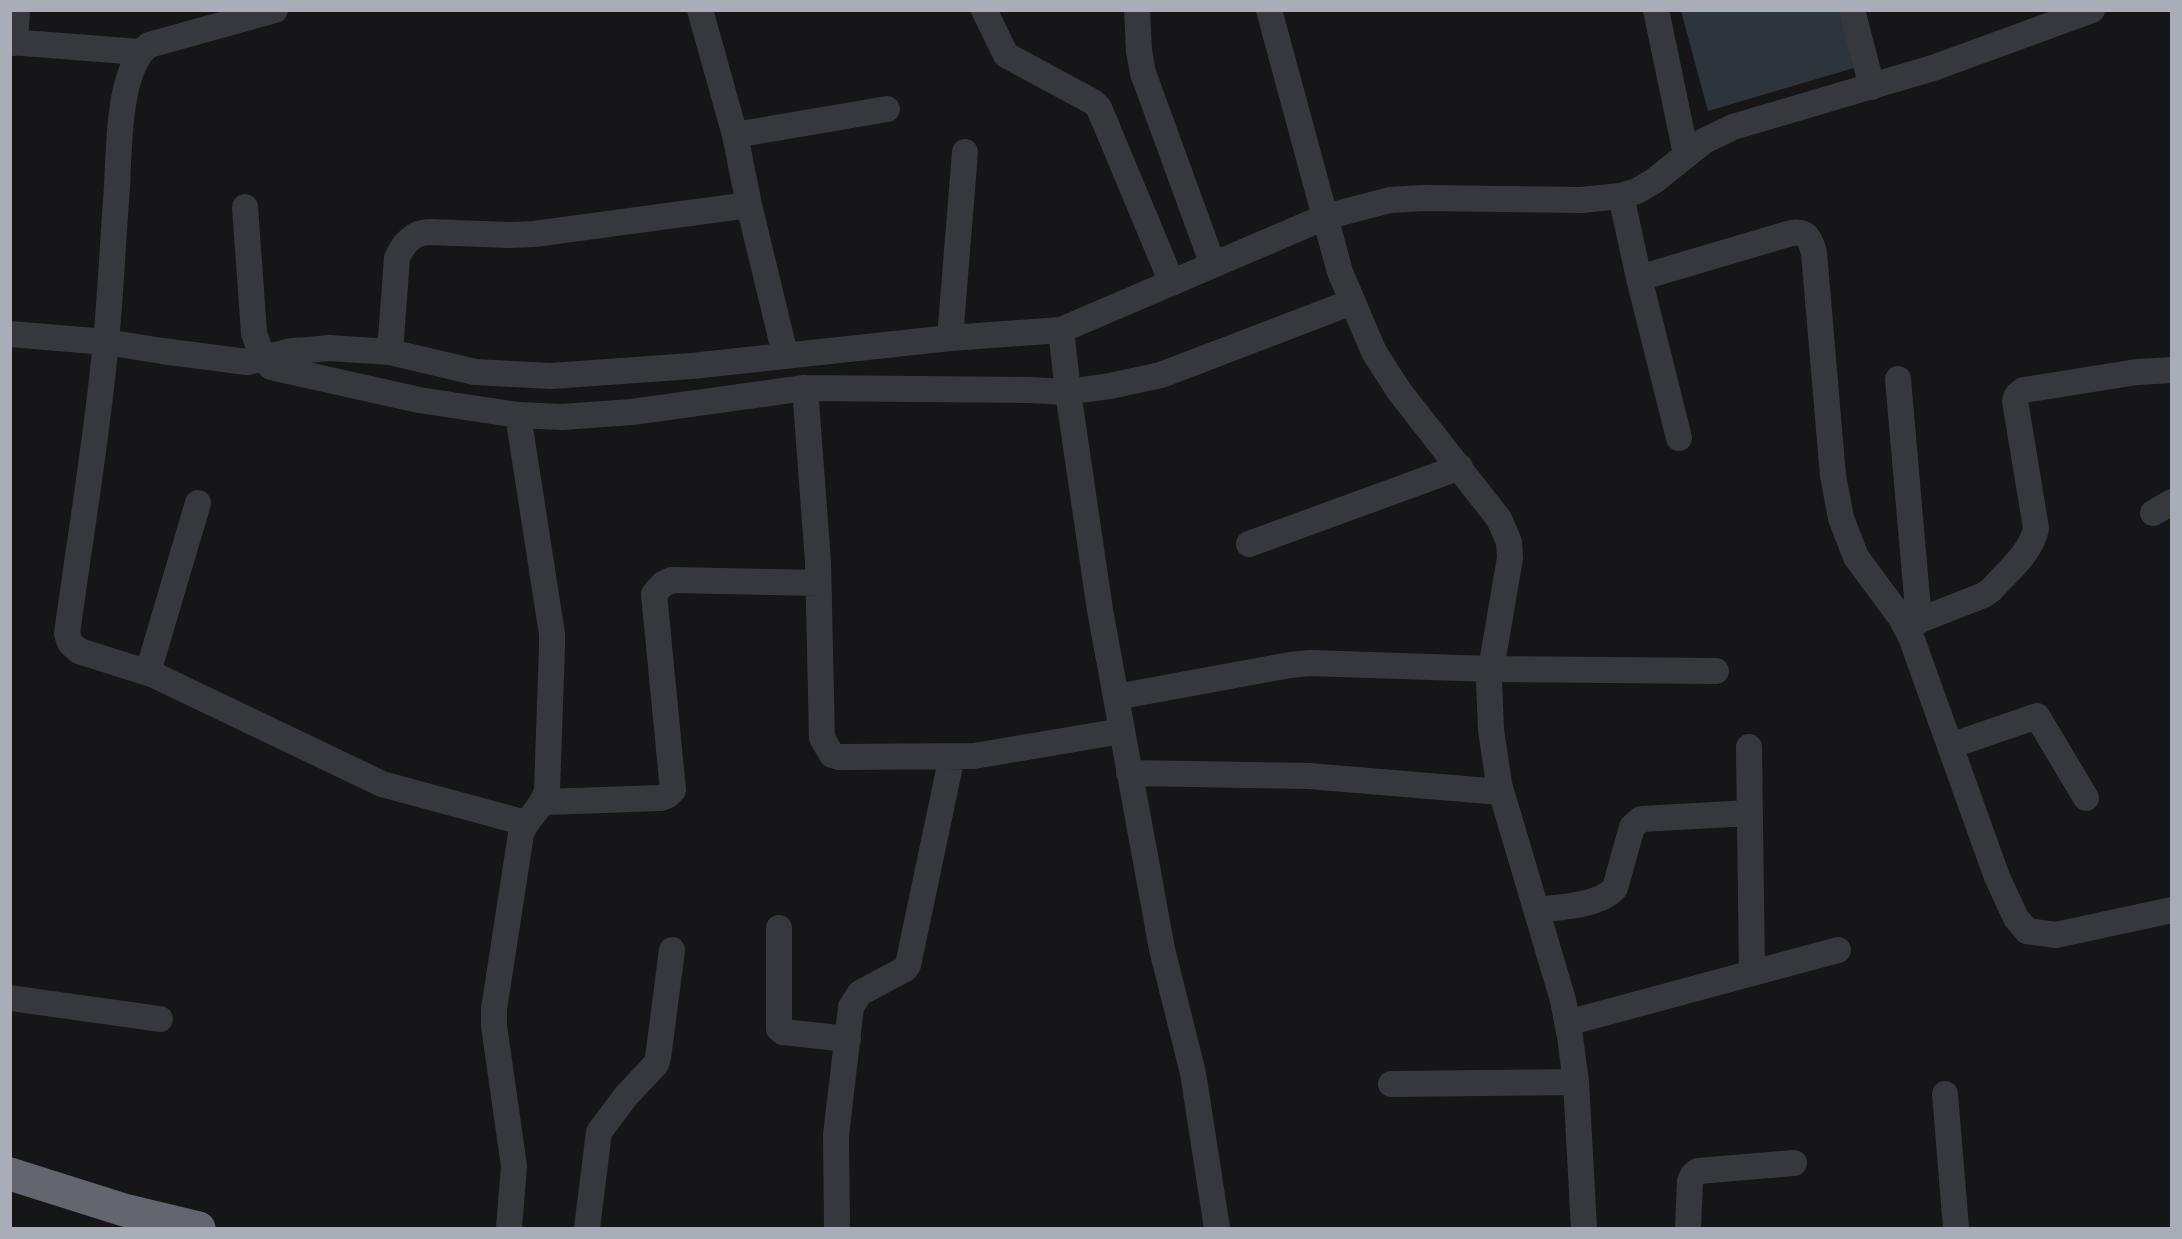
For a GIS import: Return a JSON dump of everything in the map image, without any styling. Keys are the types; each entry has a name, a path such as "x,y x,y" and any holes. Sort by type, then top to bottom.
{"highway":[{"path":"10,1174 124,1210 199,1228"}],"street":[{"path":"17,10 13,43 140,51 160,41 275,10"},
{"path":"700,10 735,135 749,205 785,354"},
{"path":"984,10 1006,55 1093,102 1099,108 1172,283"},
{"path":"1137,10 1139,51 1143,73 1213,265"},
{"path":"1269,10 1340,272 1374,352 1399,391 1499,519 1509,542 1510,558 1489,681 1491,730 1501,792 1568,1023 1576,1082 1584,1228"},
{"path":"1656,10 1686,154"},
{"path":"1852,10 1872,87"},
{"path":"10,334 106,342 247,362 292,351 329,348 390,352 484,373 551,376 692,366 785,354 1062,330 1325,217 1390,201 1424,198 1581,200 1621,196 1637,191 1654,181 1704,141 1734,127 1933,68 2092,10"},
{"path":"140,51 127,83 120,138 106,342 67,634 70,643 79,651 148,672 382,784 526,823"},
{"path":"735,135 887,109"},
{"path":"950,338 964,152"},
{"path":"1621,196 1679,438"},
{"path":"390,352 397,258 404,245 417,234 429,232 534,234 749,205"},
{"path":"245,207 255,333 263,359 275,369 419,400 518,415 562,417 632,412 805,388 1028,390 1066,373 1110,386 1161,375 1352,302"},
{"path":"1637,269 1798,231 1805,234 1811,241 1833,476 1841,518 1856,557 1912,623"},
{"path":"1062,330 1066,373 1100,610 1162,949 1193,1073 1217,1228"},
{"path":"1912,623 1974,601 1991,590 2029,546 2034,536 2036,528 2015,400 2020,392 2137,372 2172,370"},
{"path":"1898,379 1912,623 1950,746 1997,877 2016,918 2027,931 2056,935 2172,910"},
{"path":"805,388 818,583 822,738 832,755 839,758 974,756 1122,731"},
{"path":"509,1228 513,1154 494,1026 494,1009 521,834 526,823 544,802 547,790 552,634 518,415"},
{"path":"1249,544 1460,467"},
{"path":"148,672 198,503"},
{"path":"544,802 661,798 673,790 654,594 663,584 672,580 818,583"},
{"path":"1116,697 1310,663 1491,669 1716,671"},
{"path":"1950,746 2037,716 2086,798"},
{"path":"1749,747 1752,973"},
{"path":"837,1228 836,1135 852,1007 856,996 905,969 908,965 952,756"},
{"path":"1129,773 1309,776 1501,792"},
{"path":"1536,910 1597,900 1610,894 1615,888 1632,827 1641,819 1749,813"},
{"path":"779,928 779,1029 783,1032 848,1039"},
{"path":"587,1228 599,1132 658,1059 672,950"},
{"path":"1568,1023 1838,950"},
{"path":"10,998 160,1019"},
{"path":"1391,1084 1576,1082"},
{"path":"1946,1094 1956,1228"},
{"path":"1688,1228 1690,1181 1698,1171 1794,1163"}],"shaded area":[{"path":"1681,11 1841,11 1854,68 1708,111"}]}
